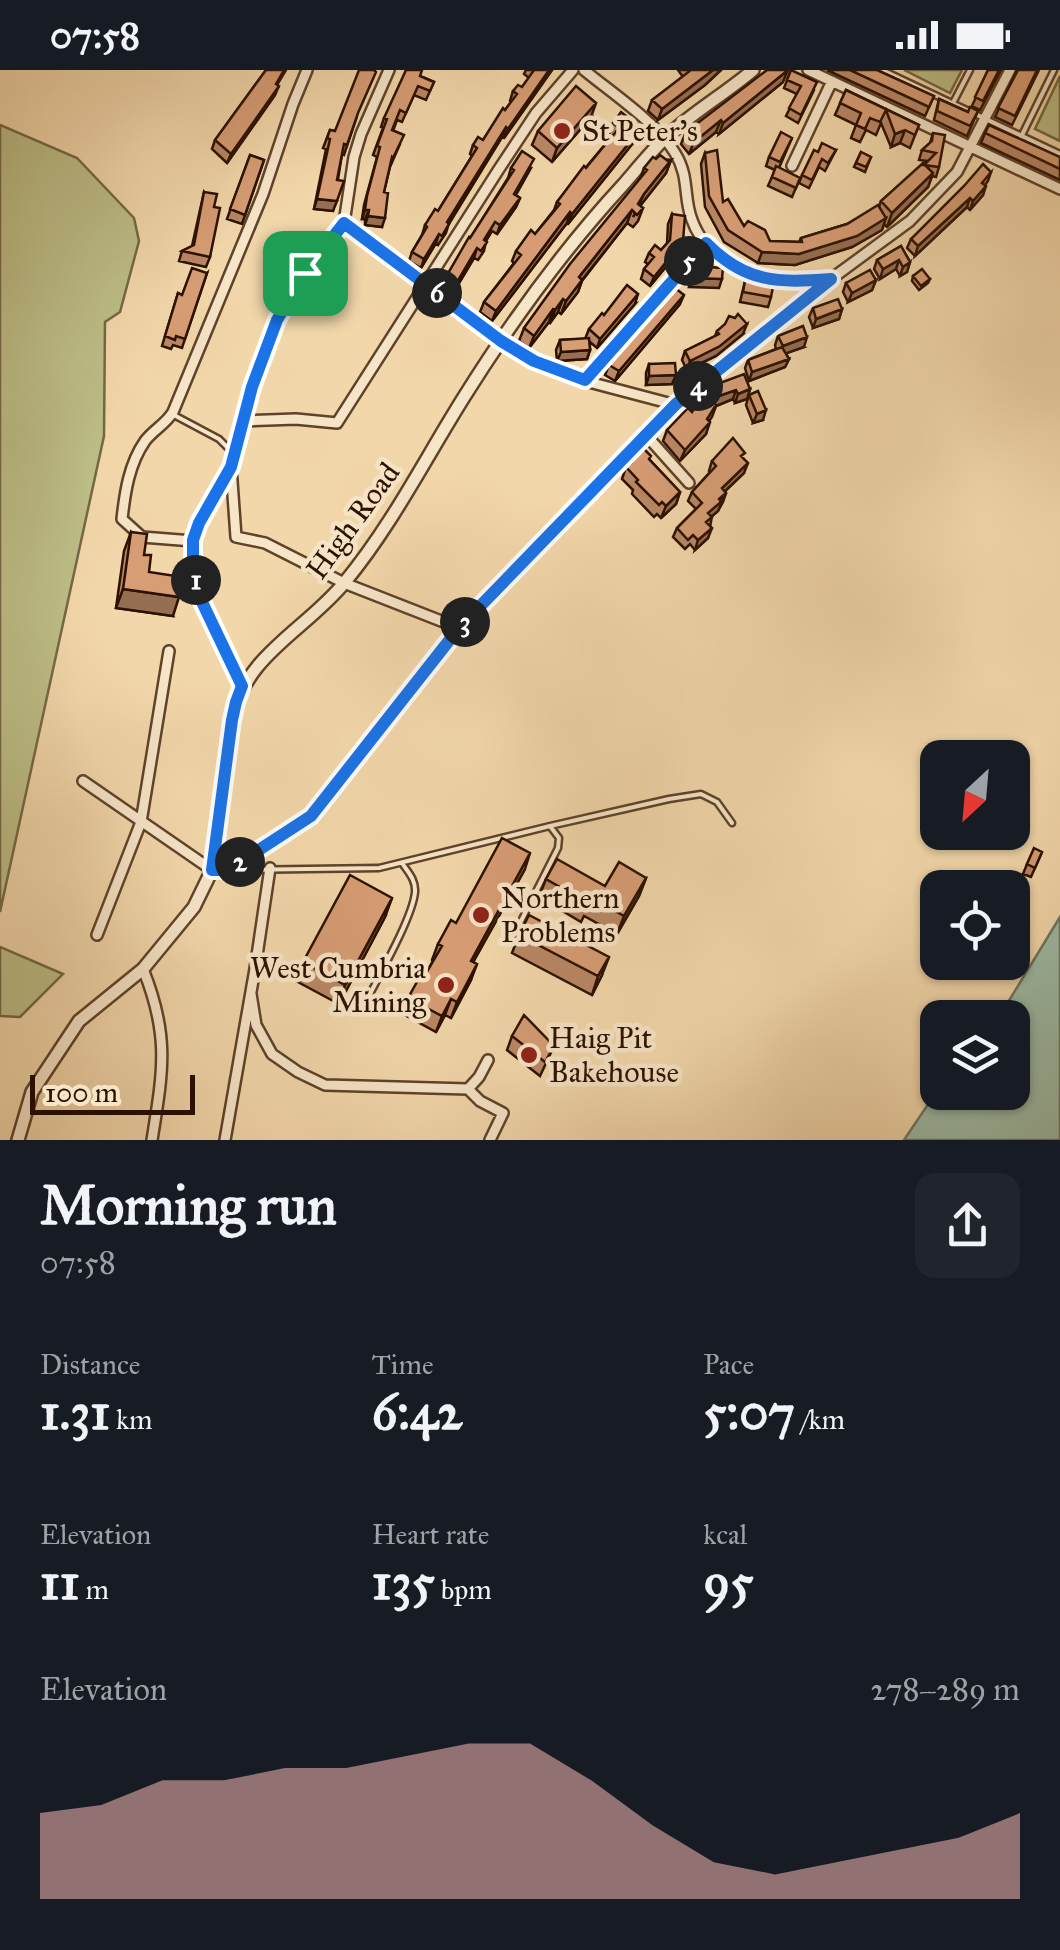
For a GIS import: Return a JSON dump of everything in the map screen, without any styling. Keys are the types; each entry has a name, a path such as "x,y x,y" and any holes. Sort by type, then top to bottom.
{"street":[{"path":"193,540 142,537 122,519 127,480 145,441 172,414 263,194 307,70"},
{"path":"242,686 202,602 193,570 193,540 231,467 252,387 277,320 305,273 344,223 354,157 389,70"},
{"path":"242,422 338,422 536,114 574,70"},
{"path":"584,70 665,138 683,170 692,220 706,243 735,268 760,278 790,282 831,279"},
{"name":"High Road","path":"18,1140 32,1092 79,1021 143,969 194,907 212,870 232,720 242,686 258,664 344,584 397,510 501,341 585,226 665,138 753,70"},
{"path":"808,70 1060,189"},
{"path":"83,781 212,870 228,870 311,816 459,628 676,404 910,221 958,172 1010,70"},
{"path":"792,166 832,82"},
{"path":"344,223 501,341 534,361 585,380 676,404"},
{"path":"585,380 706,243"},
{"path":"646,435 690,482"},
{"path":"231,467 236,537 265,543 344,584 459,628"},
{"path":"97,936 142,822 169,652"},
{"path":"225,1140 270,868"},
{"path":"143,969 161,1024 162,1077 152,1140"},
{"path":"251,994 256,1025 272,1054 298,1072 325,1085 468,1090 503,1113 490,1140"},
{"path":"468,1090 488,1060"}],"lane":[{"path":"882,70 1060,154"},
{"path":"954,103 970,70"},
{"path":"1022,137 1054,70"},
{"path":"172,414 219,439 234,455"},
{"path":"228,870 379,868 701,794 717,802 732,823"},
{"path":"514,936 558,848 559,838 550,826"},
{"path":"361,1012 409,914 415,891 402,863"}],"green space":[{"path":"904,70 962,70 950,93"},
{"path":"1060,76 1060,141 1035,129"},
{"path":"0,125 77,158 134,218 139,241 120,312 105,322 104,436 0,912"},
{"path":"0,947 63,974 20,1017 0,1016"}],"shaded area":[{"path":"1060,917 1060,1140 904,1140 924,1110 1030,1110 1030,1000 1009,1000 1022,980 1030,980 1030,966"}],"building":[{"path":"266,70 284,70 276,84 279,86 231,154 215,140"},
{"path":"359,70 376,72 347,145 344,144 337,180 344,181 337,201 317,199 330,139 327,138 330,130 335,131"},
{"path":"406,70 422,70 420,76 434,82 430,91 418,86 406,113 400,110 392,130 404,135 392,157 384,192 388,193 385,218 368,216 367,196 387,119 384,118"},
{"path":"534,70 549,70 506,127 442,236 439,234 424,259 412,252 435,209 438,211 477,148 473,145 478,137 483,140 517,94 513,91 518,85 522,87"},
{"path":"691,70 713,70 662,109 652,100"},
{"path":"767,70 788,70 694,142 686,132"},
{"path":"791,70 817,82 801,115 789,108 801,86 787,80"},
{"path":"850,70 877,70 934,96 929,107"},
{"path":"988,70 999,70 983,101 975,97"},
{"path":"1018,70 1037,70 1015,116 998,108"},
{"name":"St Peter's","path":"576,86 596,103 557,148 538,131"},
{"path":"846,90 919,125 915,135 905,130 895,134 886,110 880,122 870,118 865,129 856,125 861,113 840,103"},
{"path":"939,99 968,112 970,107 978,111 970,126 937,111"},
{"path":"621,112 641,128 570,212 496,311 484,302 521,255 516,251 531,230 535,234 584,166 619,128 613,123"},
{"path":"989,125 1060,157 1060,169 985,133"},
{"path":"781,132 792,138 780,162 769,157"},
{"path":"933,133 945,135 939,167 924,165 936,153 922,150 932,141"},
{"path":"822,143 836,150 828,163 822,159 812,180 802,175 814,150 818,152"},
{"path":"717,150 723,202 728,199 744,226 748,221 765,230 770,241 802,242 801,238 847,224 878,205 886,218 857,236 799,254 762,252 728,230 709,196 705,153"},
{"path":"522,151 534,159 514,194 520,198 500,225 495,222 484,240 487,242 481,251 477,248 456,284 446,277"},
{"path":"861,152 871,157 866,167 856,163"},
{"path":"250,155 264,160 245,215 230,209"},
{"path":"660,155 671,160 638,204 643,208 637,215 632,210 579,277 582,280 566,301 563,299 553,309 534,336 524,328 570,264 647,170 644,168"},
{"path":"923,163 933,173 892,213 881,201"},
{"path":"983,164 991,172 982,183 986,186 918,246 911,239"},
{"path":"776,166 800,178 796,188 772,177"},
{"path":"204,192 217,194 214,207 220,208 210,257 182,251 194,245"},
{"path":"672,214 685,216 683,241 654,277 644,269 654,257 649,253 655,245 661,250 670,240"},
{"path":"901,246 910,262 903,267 899,260 883,269 877,260"},
{"path":"693,266 723,268 722,279 693,278"},
{"path":"192,268 207,273 185,339 176,336 175,340 165,336 178,293 182,295"},
{"path":"922,269 930,279 921,286 913,276"},
{"path":"870,270 876,280 852,293 846,283"},
{"path":"745,281 773,287 771,297 743,292"},
{"path":"627,285 638,294 600,339 589,329"},
{"path":"675,288 684,295 619,371 609,365"},
{"path":"838,299 842,309 816,319 813,308"},
{"path":"738,314 747,324 720,346 690,361 685,351 719,334 717,331 729,316 735,318"},
{"path":"803,326 807,337 783,346 778,336"},
{"path":"589,338 590,350 561,352 560,340"},
{"path":"782,347 789,359 752,372 748,360"},
{"path":"675,363 676,375 649,376 649,364"},
{"path":"744,374 750,389 716,397 712,386"},
{"path":"758,391 766,410 757,414 749,395"},
{"path":"702,396 716,405 707,419 710,422 685,450 667,430 688,408 692,412"},
{"path":"733,438 748,463 722,488 726,493 719,499 721,502 708,513 712,517 706,522 712,528 698,540 693,535 688,540 677,528 702,503 692,492 716,466 712,461"},
{"path":"642,447 680,492 666,506 662,502 659,505 626,467"},
{"path":"131,532 147,534 144,555 151,555 149,572 182,577 179,597 123,589"},
{"path":"502,838 530,853 471,961 477,964 457,1002 451,999 442,1016 408,998 442,946 438,944 451,920 456,923"},
{"path":"1034,848 1042,852 1035,868 1027,864"},
{"path":"557,859 605,886 619,862 646,878 624,916 591,897 588,903 546,879"},
{"path":"350,875 392,898 345,985 303,962"},
{"path":"529,915 609,957 598,976 519,935"},
{"path":"524,1015 554,1046 545,1062 512,1036"}],"place":[{"name":"St Peter's","path":"562,131"},
{"name":"Northern Problems","path":"481,915"},
{"name":"West Cumbria Mining","path":"446,985"},
{"name":"Haig Pit Bakehouse","path":"529,1055"}],"route":[{"path":"344,223 501,341 534,361 585,380 706,243 735,268 760,278 790,282 831,279 676,404 459,628 311,816 228,870 212,870 232,720 242,686 202,602 193,570 193,540 231,467 252,387 277,320 305,273 344,223"}]}
